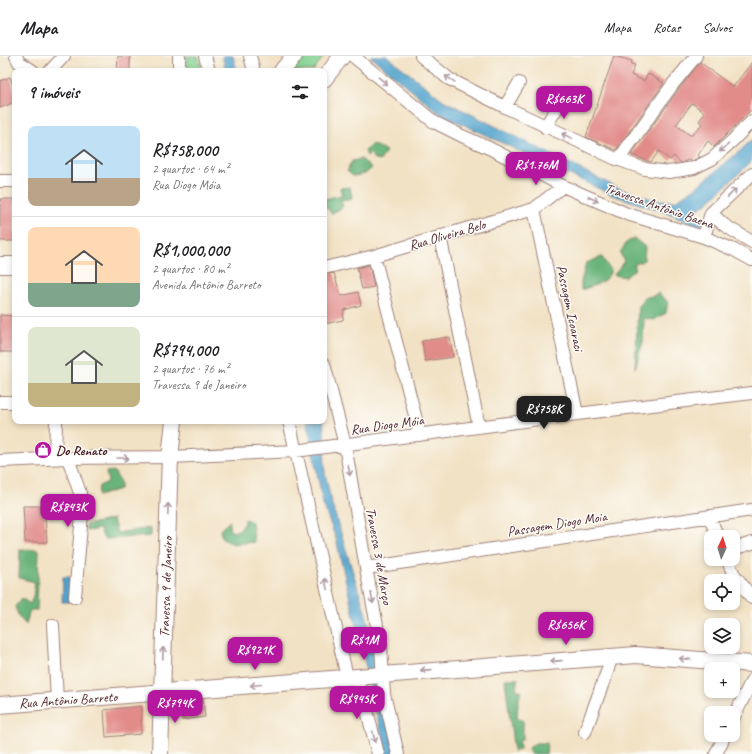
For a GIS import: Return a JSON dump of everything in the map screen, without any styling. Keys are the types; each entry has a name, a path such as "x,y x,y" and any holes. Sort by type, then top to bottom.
{"main road":[{"path":"284,68 294,56"},
{"path":"327,75 342,56"},
{"path":"0,265 12,265"},
{"name":"Travessa 9 de Janeiro","path":"160,754 170,457 174,424"},
{"name":"Rua Antônio Barreto","path":"0,705 636,655 752,664"}],"street":[{"path":"16,56 19,62 28,68"},
{"path":"53,68 64,56"},
{"path":"179,56 179,68"},
{"path":"205,56 208,68"},
{"path":"250,56 253,68"},
{"name":"Travessa Antônio Baena","path":"353,56 434,122 563,186 627,214 704,237 734,250 752,260"},
{"path":"421,56 449,79 618,160 645,169 669,172 694,168 712,159 752,121"},
{"path":"618,160 673,84 696,56"},
{"path":"505,107 519,83"},
{"path":"545,126 562,100"},
{"path":"704,237 711,213 752,174"},
{"path":"0,181 12,181"},
{"name":"Rua Oliveira Belo","path":"327,267 374,256 534,209 563,186"},
{"name":"Passagem Icoaraci","path":"534,209 577,414"},
{"name":"Travessa Antônio Baena","path":"711,213 724,225 748,240"},
{"path":"440,236 479,427"},
{"path":"734,250 748,240"},
{"path":"374,256 420,435"},
{"name":"Travessa 3 de Março","path":"327,380 339,446 366,568 381,647 384,694 398,754"},
{"name":"Rua Diogo Móia","path":"0,461 55,458 170,457 298,451 577,414 752,393"},
{"path":"0,402 12,402"},
{"path":"55,458 56,424"},
{"path":"290,424 298,451 349,677 358,684 362,691 378,754"},
{"path":"68,458 80,493 82,514 75,597"},
{"name":"Passagem Diogo Moia","path":"366,568 752,510"},
{"path":"709,516 715,530"},
{"path":"740,547 752,543"},
{"path":"730,566 733,573 752,598"},
{"path":"53,625 57,700"},
{"path":"585,732 611,657"},
{"path":"740,706 752,680"},
{"path":"740,713 752,705"},
{"path":"716,754 722,742"}],"green space":[{"path":"186,56 198,56 201,68 186,68"},
{"path":"296,56 324,56 315,68 286,68"},
{"path":"372,144 386,151 380,161 373,158 371,153 367,156 365,151"},
{"path":"361,159 372,168 365,174 353,176 347,171 352,161"},
{"path":"350,187 352,198 341,200 343,207 331,214 329,209 327,209 327,198 342,195 340,188"},
{"path":"634,238 645,247 644,260 633,265 635,269 625,277 614,275 624,261 620,253 626,243"},
{"path":"602,257 611,271 609,275 599,284 581,290 581,282 586,263"},
{"path":"658,293 668,302 666,313 654,320 644,318 643,342 635,368 638,308 645,297 653,296"},
{"path":"114,471 120,482 120,489 98,496 99,486 108,482 106,472"},
{"path":"113,519 117,533 151,528 151,536 104,539 100,529 86,531 86,525"},
{"path":"245,519 252,522 254,542 234,544 222,539 220,530 230,521 229,530 234,532 242,528"},
{"path":"20,549 39,550 37,610 30,610 26,625 19,617 15,607 21,598 30,604 33,597 35,582 19,578"},
{"path":"505,679 518,679 516,689 521,691 518,703 517,718 523,721 523,739 519,741 520,749 514,752"},
{"path":"535,743 547,743 546,754 530,754 529,748"}],"water":[{"path":"222,56 233,56 236,68 225,68"},
{"path":"370,56 387,56 443,100 618,188 655,200 675,201 694,189 740,151 752,139 752,161 706,204 688,215 703,222 700,228 674,215 612,195 439,113"},
{"path":"308,424 324,424 325,473 331,501 368,621 395,754 386,754 336,539 323,504"},
{"path":"63,577 70,577 69,602 62,602"}],"building":[{"path":"118,56 130,56 130,68 117,68"},
{"path":"614,56 632,61 631,64 635,65 631,75 644,81 648,74 664,83 616,150 586,137"},
{"path":"700,62 733,87 752,62 752,109 714,147 708,141 698,155 700,157 692,161 690,159 681,163 674,156 670,160 659,151 651,162 631,155","holes":["692,103 705,113 699,121 702,124 692,135 676,125"]},
{"path":"10,77 12,83 12,103 0,108 0,81"},
{"path":"0,199 12,199 12,241 0,241"},
{"path":"369,265 374,287 362,289 357,268"},
{"path":"334,273 341,296 358,292 361,305 344,310 343,320 327,323 327,274"},
{"path":"0,315 12,316 12,352 0,352"},
{"path":"450,337 453,357 425,361 422,341"},
{"path":"23,506 44,506 47,542 25,542"},
{"path":"203,699 205,717 182,720 180,700"},
{"path":"142,706 141,734 106,737 104,710"}],"place":[{"name":"Do Renato","path":"43,450"}]}
